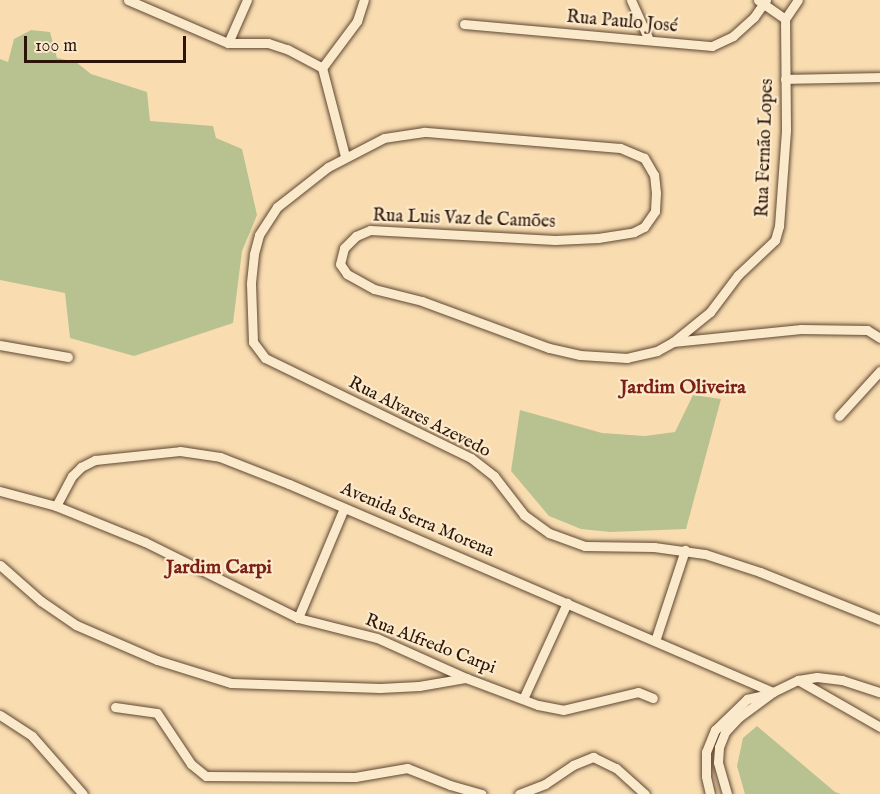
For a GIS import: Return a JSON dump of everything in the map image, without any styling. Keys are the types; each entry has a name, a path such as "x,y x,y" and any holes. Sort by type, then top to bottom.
{"street":[{"path":"128,0 228,43 268,43 287,49 322,68 345,156"},
{"path":"228,43 247,0"},
{"path":"322,68 357,21 364,0"},
{"path":"631,0 649,40"},
{"path":"762,2 785,20 798,0"},
{"name":"Rua Paulo José","path":"464,24 712,46 733,36 762,2"},
{"name":"Rua Fernão Lopes","path":"673,342 710,312 738,275 775,240 779,226 786,130 785,20"},
{"path":"785,79 880,77"},
{"name":"Rua Luis Vaz de Camões","path":"345,156 384,138 423,132 620,148 637,153 651,165 656,193 655,211 651,220 634,232 598,238 555,240 370,230 356,236 344,248 340,264 348,274 374,290 422,301 549,348 580,355 627,358 657,351 673,342 801,328 867,330 880,338"},
{"name":"Rua Alvares Azevedo","path":"345,156 277,207 259,235 251,284 251,321 253,342 265,358 471,458 494,476 525,515 536,525 566,541 585,546 685,550 760,572 880,620"},
{"path":"0,345 69,357"},
{"path":"839,416 880,371"},
{"name":"Avenida Serra Morena","path":"56,506 72,476 81,467 95,460 180,451 220,457 345,508 772,693"},
{"name":"Rua Alfredo Carpi","path":"0,491 56,506 145,542 298,618 377,638 466,678 550,708 563,710 638,692 653,698"},
{"path":"298,618 345,508"},
{"path":"655,641 685,550"},
{"path":"0,565 41,601 76,625 157,660 231,683 380,688 418,686 466,678"},
{"path":"523,699 567,603"},
{"path":"727,794 718,762 719,747 725,732 739,717 772,693 798,680 832,678 880,692"},
{"path":"798,680 880,727"},
{"path":"710,794 706,776 706,752 715,730 747,699 772,693"},
{"path":"115,706 156,713 185,756 198,772 206,776 338,778 407,768 450,785 482,794"},
{"path":"0,715 32,736 83,794"},
{"path":"519,794 545,784 573,765 593,757 604,760 616,768 645,794"}],"green space":[{"path":"31,30 50,32 57,58 76,62 91,74 147,92 150,121 213,126 216,138 242,149 257,215 242,251 233,323 134,356 70,338 65,293 0,280 0,59 8,62 14,39"},
{"path":"693,395 721,399 686,529 610,532 581,529 549,516 511,471 520,410 602,433 645,436 675,432"},
{"path":"757,726 835,792 841,794 745,794 737,766 743,738"}],"district":[{"name":"Jardim Oliveira","path":"683,387"},
{"name":"Jardim Carpi","path":"219,567"}]}
